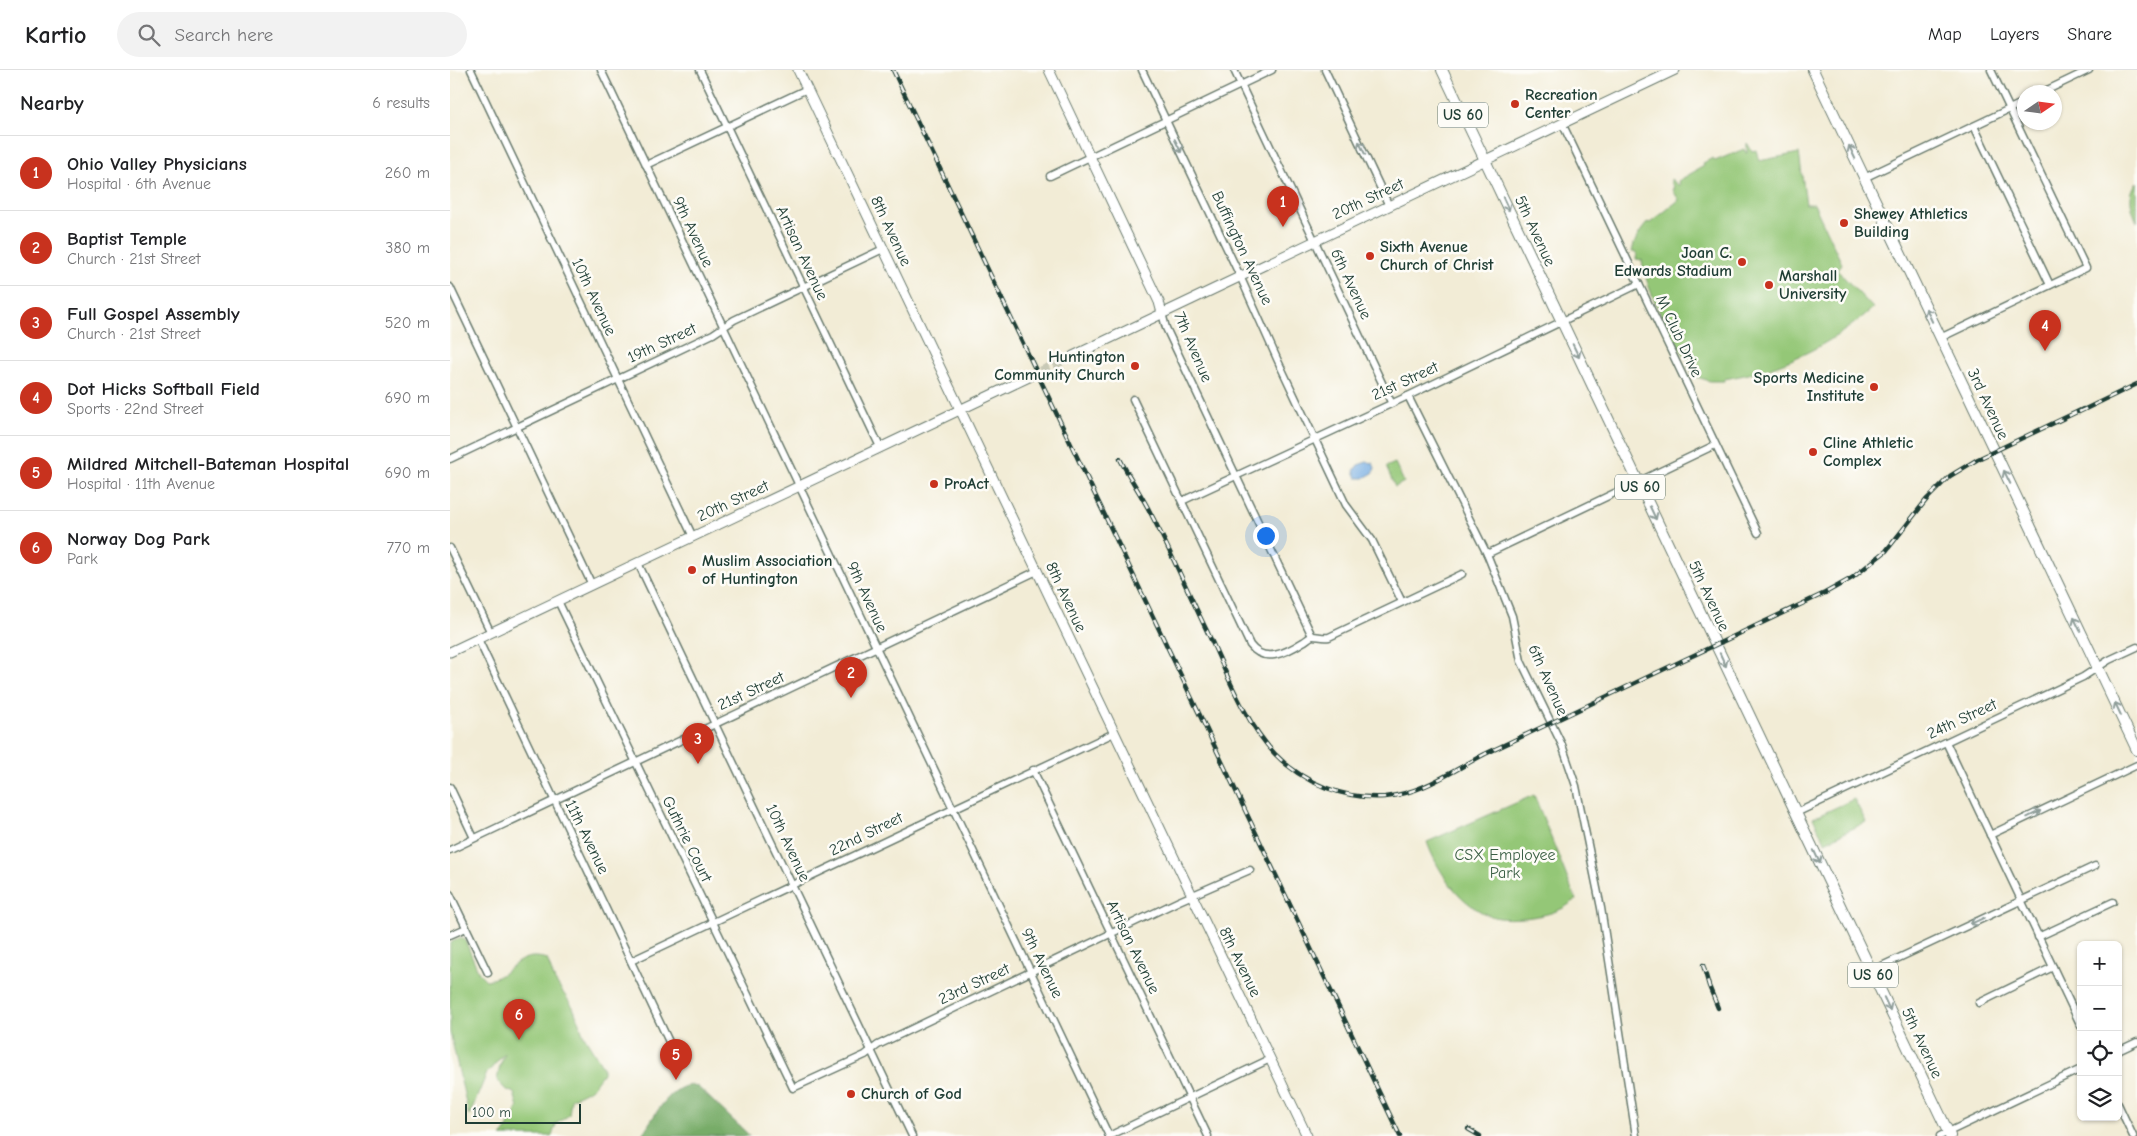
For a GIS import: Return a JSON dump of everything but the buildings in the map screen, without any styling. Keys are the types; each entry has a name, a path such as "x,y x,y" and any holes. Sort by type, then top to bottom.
{"main road":[{"name":"8th Avenue","path":"798,70 1307,1136"},
{"name":"7th Avenue","path":"1049,70 1159,302 1162,313"},
{"name":"5th Avenue","path":"1442,70 1871,971 1946,1135"},
{"name":"20th Street","path":"1073,356 1674,70"},
{"name":"3rd Avenue","path":"1813,70 2137,750"},
{"name":"20th Street","path":"450,652 1028,377"}],"street":[{"name":"10th Avenue","path":"471,70 693,537"},
{"name":"9th Avenue","path":"601,70 1109,1136"},
{"name":"Artisan Avenue","path":"700,70 880,447"},
{"name":"Buffington Avenue","path":"1142,70 1346,505 1372,540 1402,602"},
{"name":"6th Avenue","path":"1234,70 1391,402"},
{"path":"1050,176 1272,70"},
{"path":"1325,70 1389,206"},
{"path":"1940,338 2086,268 1991,70"},
{"path":"2058,85 2089,70"},
{"path":"646,165 807,89"},
{"path":"1864,178 2017,106"},
{"name":"M Club Drive","path":"1562,123 1758,533"},
{"path":"1974,126 2050,285"},
{"name":"19th Street","path":"450,459 713,334 803,287 883,249"},
{"name":"21st Street","path":"1182,501 1391,402 1408,396 1639,284"},
{"path":"450,287 592,585"},
{"name":"7th Avenue","path":"1162,313 1166,328 1312,636"},
{"name":"6th Avenue","path":"1408,396 1488,554 1512,616 1521,661 1567,756 1576,786 1594,869 1636,1136"},
{"path":"1133,399 1250,644 1262,654 1276,655 1312,636 1329,637 1462,574"},
{"path":"1488,554 1715,445"},
{"path":"450,548 491,633"},
{"name":"10th Avenue","path":"638,563 912,1136"},
{"name":"21st Street","path":"450,850 1037,571"},
{"name":"Guthrie Court","path":"558,601 793,1088"},
{"name":"11th Avenue","path":"478,639 672,1046"},
{"name":"24th Street","path":"1796,813 2083,677 2137,647"},
{"name":"22nd Street","path":"631,961 1114,733"},
{"path":"1946,742 2077,1018"},
{"path":"1990,835 2137,765"},
{"name":"Artisan Avenue","path":"1033,770 1208,1136"},
{"path":"450,787 474,838"},
{"path":"1871,971 2095,866"},
{"name":"23rd Street","path":"793,1088 1111,933 1250,870"},
{"path":"450,894 488,973"},
{"path":"2038,937 2112,902"},
{"path":"450,935 466,928"},
{"path":"1979,1003 2053,967"},
{"path":"2122,1049 2137,1042"},
{"path":"1109,1136 1270,1059"},
{"path":"1946,1135 2077,1071"},
{"path":"2122,1113 2133,1136"}],"green space":[{"name":"Joan C. Edwards Stadium","path":"1747,143 1752,151 1756,150 1759,161 1799,153 1806,204 1814,204 1842,264 1837,270 1873,308 1857,322 1822,345 1784,363 1745,375 1724,379 1724,381 1710,381 1690,375 1693,371 1687,368 1691,363 1676,343 1660,314 1648,284 1642,260 1636,259 1637,253 1632,252 1638,236 1648,222 1650,223 1679,200 1672,189 1674,188 1671,179 1678,185 1680,184 1678,181 1704,166 1703,163 1713,158 1715,161 1744,149 1747,153"},
{"path":"2137,182 2137,222 2133,212 2131,197"},
{"path":"1395,463 1404,482 1395,487 1386,467"},
{"name":"CSX Employee Park","path":"1534,795 1576,900 1561,909 1545,915 1527,918 1494,917 1471,906 1452,887 1437,865 1427,842"},
{"path":"1854,799 1866,822 1825,842 1813,818"},
{"path":"460,938 465,940 479,973 486,980 502,974 527,958 547,959 555,981 573,1007 584,1036 603,1067 603,1073 591,1089 571,1099 569,1115 556,1124 552,1136 501,1136 518,1107 514,1093 505,1089 497,1080 505,1053 487,1073 469,1116 450,1032 450,943"},
{"path":"691,1085 698,1087 750,1136 641,1136 668,1098 675,1091"}],"water":[{"path":"1367,462 1373,463 1375,468 1373,473 1364,478 1357,478 1354,471 1358,465"}],"tunnel":[{"path":"1029,377 1073,356"}],"railway":[{"path":"893,70 1400,1136"},
{"path":"2079,412 2137,384"},
{"path":"1120,459 1165,541 1244,711 1264,741 1286,764 1298,773 1326,788 1355,796 1385,797 1399,795 1425,786 1485,754 1825,593 1852,578 1886,551 1927,499 1950,476 1978,459 2083,409"},
{"path":"1703,965 1718,1008"},
{"path":"1468,1129 1480,1136"}],"place":[{"name":"Recreation Center","path":"1515,104"},
{"name":"Shewey Athletics Building","path":"1844,223"},
{"name":"Ohio Valley Physicians","path":"1283,227"},
{"name":"Sixth Avenue Church of Christ","path":"1370,256"},
{"name":"Joan C. Edwards Stadium","path":"1742,262"},
{"name":"Marshall University","path":"1769,285"},
{"name":"Dot Hicks Softball Field","path":"2045,351"},
{"name":"Huntington Community Church","path":"1135,366"},
{"name":"Sports Medicine Institute","path":"1874,387"},
{"name":"Cline Athletic Complex","path":"1813,452"},
{"name":"ProAct","path":"934,484"},
{"name":"Muslim Association of Huntington","path":"692,570"},
{"name":"Baptist Temple","path":"851,698"},
{"name":"Full Gospel Assembly","path":"698,764"},
{"name":"Norway Dog Park","path":"519,1040"},
{"name":"Mildred Mitchell-Bateman Hospital","path":"676,1080"},
{"name":"Church of God","path":"851,1094"}]}
